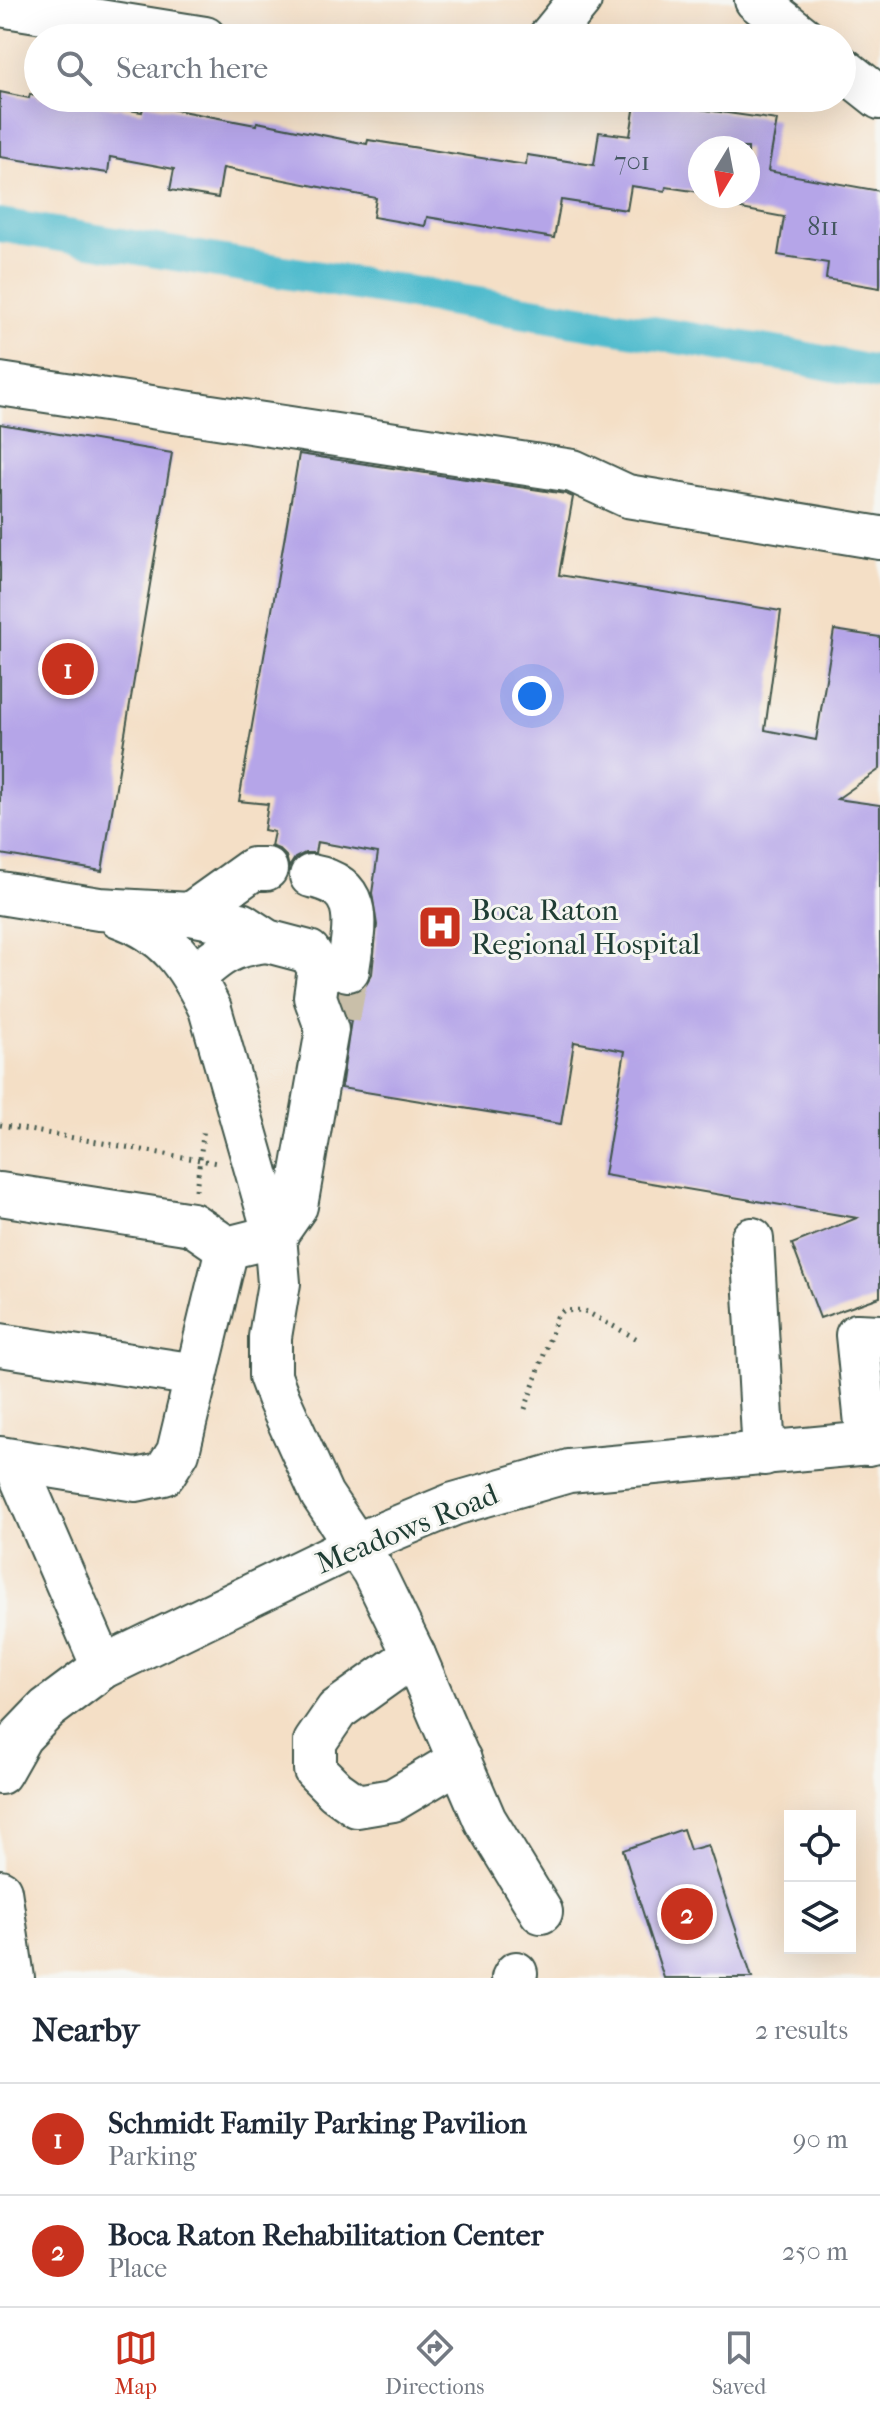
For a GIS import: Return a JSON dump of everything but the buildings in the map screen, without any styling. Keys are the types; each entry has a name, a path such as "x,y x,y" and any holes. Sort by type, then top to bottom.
{"street":[{"path":"560,24 580,0"},
{"path":"756,0 786,24"},
{"path":"0,5 118,24"},
{"path":"856,79 880,98"},
{"path":"0,384 573,471 627,496 880,538"},
{"path":"190,914 253,869 266,869"},
{"path":"311,876 337,883 350,900 354,923 348,970"},
{"path":"0,893 99,909 190,914 241,924 267,941 309,952 319,968 315,997 333,1024 296,1206 275,1236 227,1248 192,1224 0,1194"},
{"path":"99,909 141,923 170,944 194,977 210,1009 275,1236 279,1283 270,1337 270,1376 322,1495 373,1571 414,1655 485,1820 541,1912"},
{"path":"194,977 229,949 241,944 267,941"},
{"path":"752,1239 764,1454"},
{"path":"7,1460 136,1480 164,1474 178,1452 227,1248"},
{"path":"874,1443 857,1335 880,1336"},
{"path":"0,1345 196,1375"},
{"name":"Meadows Road","path":"0,1773 21,1736 47,1709 103,1667 355,1545 454,1504 569,1471 874,1443"},
{"path":"7,1460 103,1667"},
{"path":"414,1655 337,1710 315,1742 315,1770 357,1806 393,1800 460,1760"},
{"path":"1,1901 13,1978"}],"path":[{"path":"192,1224 203,1116"},
{"path":"0,1125 257,1172"},
{"path":"525,1409 557,1317 563,1311 583,1310 641,1341"}],"waterway":[{"path":"0,225 792,356 880,374"}],"tunnel":[{"path":"339,1018 348,970"}],"place":[{"name":"Schmidt Family Parking Pavilion","path":"68,669"},
{"name":"Boca Raton Regional Hospital","path":"440,927"},
{"name":"Boca Raton Rehabilitation Center","path":"687,1914"}]}
